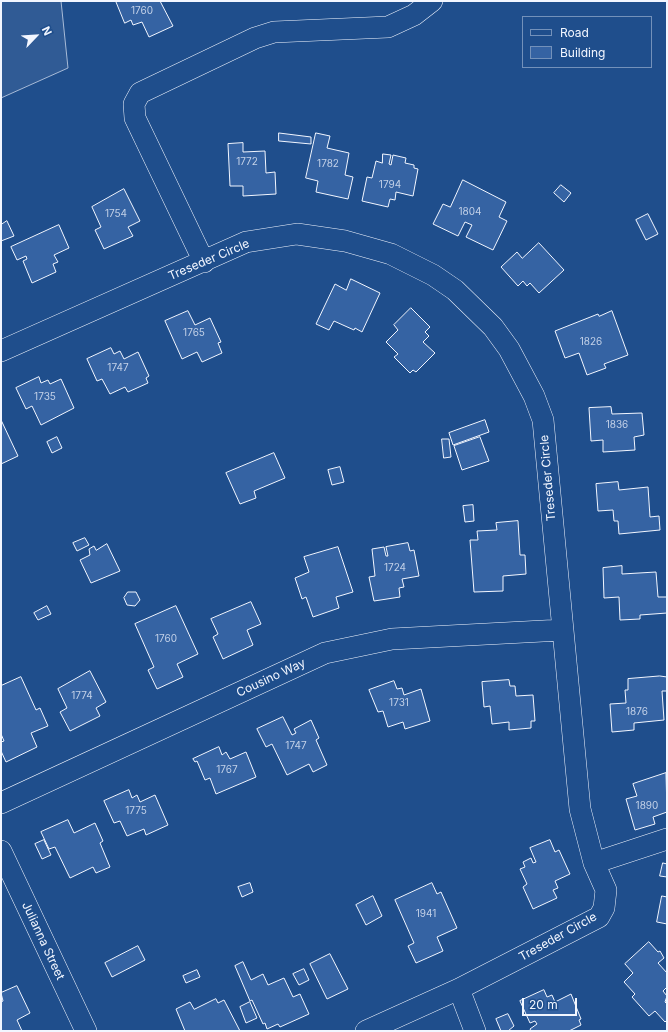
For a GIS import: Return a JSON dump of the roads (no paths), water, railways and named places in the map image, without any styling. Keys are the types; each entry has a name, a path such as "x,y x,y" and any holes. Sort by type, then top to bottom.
{"street":[{"path":"204,262 135,118 134,104 140,94 255,38 274,32 388,27 414,15 432,1"},
{"name":"Treseder Circle","path":"1,351 204,262 246,242 297,234 368,246 413,264 455,290 475,308 509,349 534,396 542,420 580,809 594,863 606,890 604,908 599,917 459,989 366,1031"},
{"name":"Cousino Way","path":"1,803 324,653 392,639 562,630"},
{"path":"594,863 667,840"},
{"name":"Julianna Street","path":"1,851 86,1031"},
{"path":"459,989 475,1031"}]}
